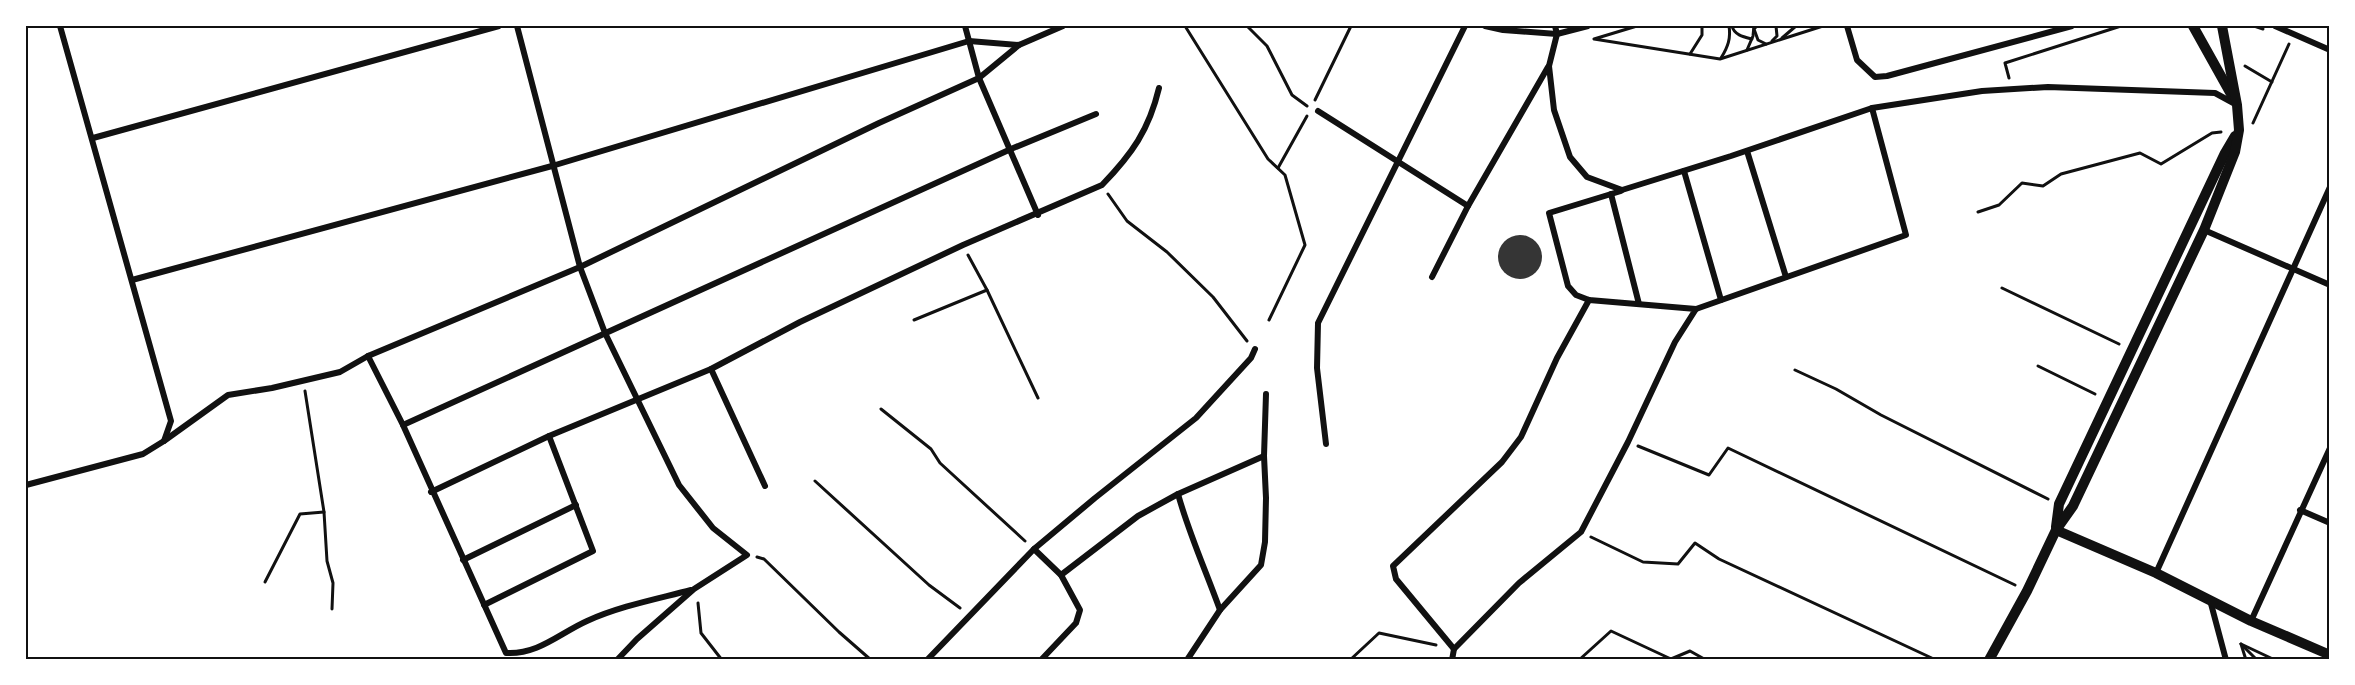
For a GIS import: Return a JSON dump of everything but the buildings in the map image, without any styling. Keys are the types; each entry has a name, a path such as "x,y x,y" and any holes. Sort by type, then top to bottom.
{"street":[{"path":"60,26 171,421 164,441"},
{"path":"93,138 500,26"},
{"path":"517,26 580,267 605,333 679,485 712,528 747,555 694,589 637,639 617,660"},
{"path":"965,26 979,78 1038,214"},
{"path":"26,485 143,454 228,394 304,381 340,372 368,356 580,267 879,123 979,78 1019,45 1063,26"},
{"path":"1326,444 1317,368 1318,323 1465,26"},
{"path":"1485,26 1503,30 1557,34 1588,26"},
{"path":"1432,277 1468,206 1549,66 1557,34 1555,26"},
{"path":"1847,26 1857,60 1875,77 2072,26"},
{"path":"2193,26 2237,105"},
{"path":"1989,660 2027,591 2056,530 2073,506 2204,230 2244,130 2222,26"},
{"path":"2275,26 2330,50"},
{"path":"132,280 552,166 969,41 1019,45"},
{"path":"1549,66 1554,110 1570,157 1587,177 1622,190"},
{"path":"1872,108 1906,235 1696,309 1589,300 1576,296 1568,286 1549,213 1747,151 1872,108 1982,91 2048,87 2215,93 2237,105"},
{"path":"431,492 549,436 636,398 711,369 800,322 963,245 1102,185 1119,167 1144,133 1154,112 1159,88"},
{"path":"1318,111 1468,206"},
{"path":"403,426 1011,149 1096,114"},
{"path":"2056,530 2059,504 2131,350 2225,153 2244,130"},
{"path":"1747,151 1786,277"},
{"path":"1684,171 1721,300"},
{"path":"2157,573 2330,187"},
{"path":"1611,194 1639,304"},
{"path":"2204,230 2330,285"},
{"path":"1455,649 1396,579 1393,566 1502,462 1521,437 1557,358 1589,300"},
{"path":"1452,660 1455,649 1519,584 1581,532 1628,442 1675,342 1696,309"},
{"path":"927,660 1034,549 1196,418 1251,358 1255,350"},
{"path":"368,356 403,426 506,653 519,654 535,650 588,621 642,602 694,589"},
{"path":"711,369 765,486"},
{"path":"1187,660 1220,610 1261,565 1266,509 1264,456 1266,394"},
{"path":"484,605 593,551 549,436"},
{"path":"2251,621 2330,448"},
{"path":"1061,575 1138,516 1178,494 1264,456"},
{"path":"1178,494 1186,524 1220,610"},
{"path":"463,560 576,506"},
{"path":"2300,510 2330,523"},
{"path":"2056,530 2157,573 2251,621 2330,655"},
{"path":"1034,549 1061,575 1080,610 1076,623 1041,660"},
{"path":"2210,600 2226,660"}],"path":[{"path":"1185,26 1268,159 1285,175 1305,245 1269,320"},
{"path":"1247,26 1267,46 1292,95 1311,109"},
{"path":"1637,26 1594,39 1720,59 1823,26"},
{"path":"1690,54 1702,35 1702,26"},
{"path":"1720,59 1728,47 1731,26"},
{"path":"1731,26 1740,36 1752,39"},
{"path":"1769,43 1777,36 1776,26"},
{"path":"1781,39 1796,26"},
{"path":"2009,78 2005,63 2121,26"},
{"path":"2254,26 2272,33"},
{"path":"1747,50 1755,27"},
{"path":"1755,27 1758,40 1769,43"},
{"path":"1978,212 1999,205 2022,183 2043,186 2061,174 2140,153 2161,164 2212,133 2244,130 2272,82 2291,40"},
{"path":"2238,62 2272,82"},
{"path":"1102,185 1126,221 1167,252 1213,297 1255,350"},
{"path":"963,245 1038,398"},
{"path":"2002,288 2131,350"},
{"path":"914,320 987,290"},
{"path":"2038,366 2108,400"},
{"path":"1795,370 2059,504"},
{"path":"304,381 324,512 327,561 333,583 332,609"},
{"path":"881,409 931,449 940,463 1034,549"},
{"path":"1628,442 1709,475 1728,448 2027,591"},
{"path":"815,481 929,585 968,615"},
{"path":"265,582 300,514 324,512"},
{"path":"1581,532 1643,562 1678,564 1695,543 1719,559 1936,660"},
{"path":"747,555 764,559 871,660"},
{"path":"694,589 700,609 701,633 722,660"},
{"path":"1579,660 1611,631 1671,658 1690,651 1706,660"},
{"path":"1350,660 1379,633 1455,649"},
{"path":"2241,644 2246,660"},
{"path":"2241,644 2257,660"},
{"path":"2241,644 2275,660"}]}
